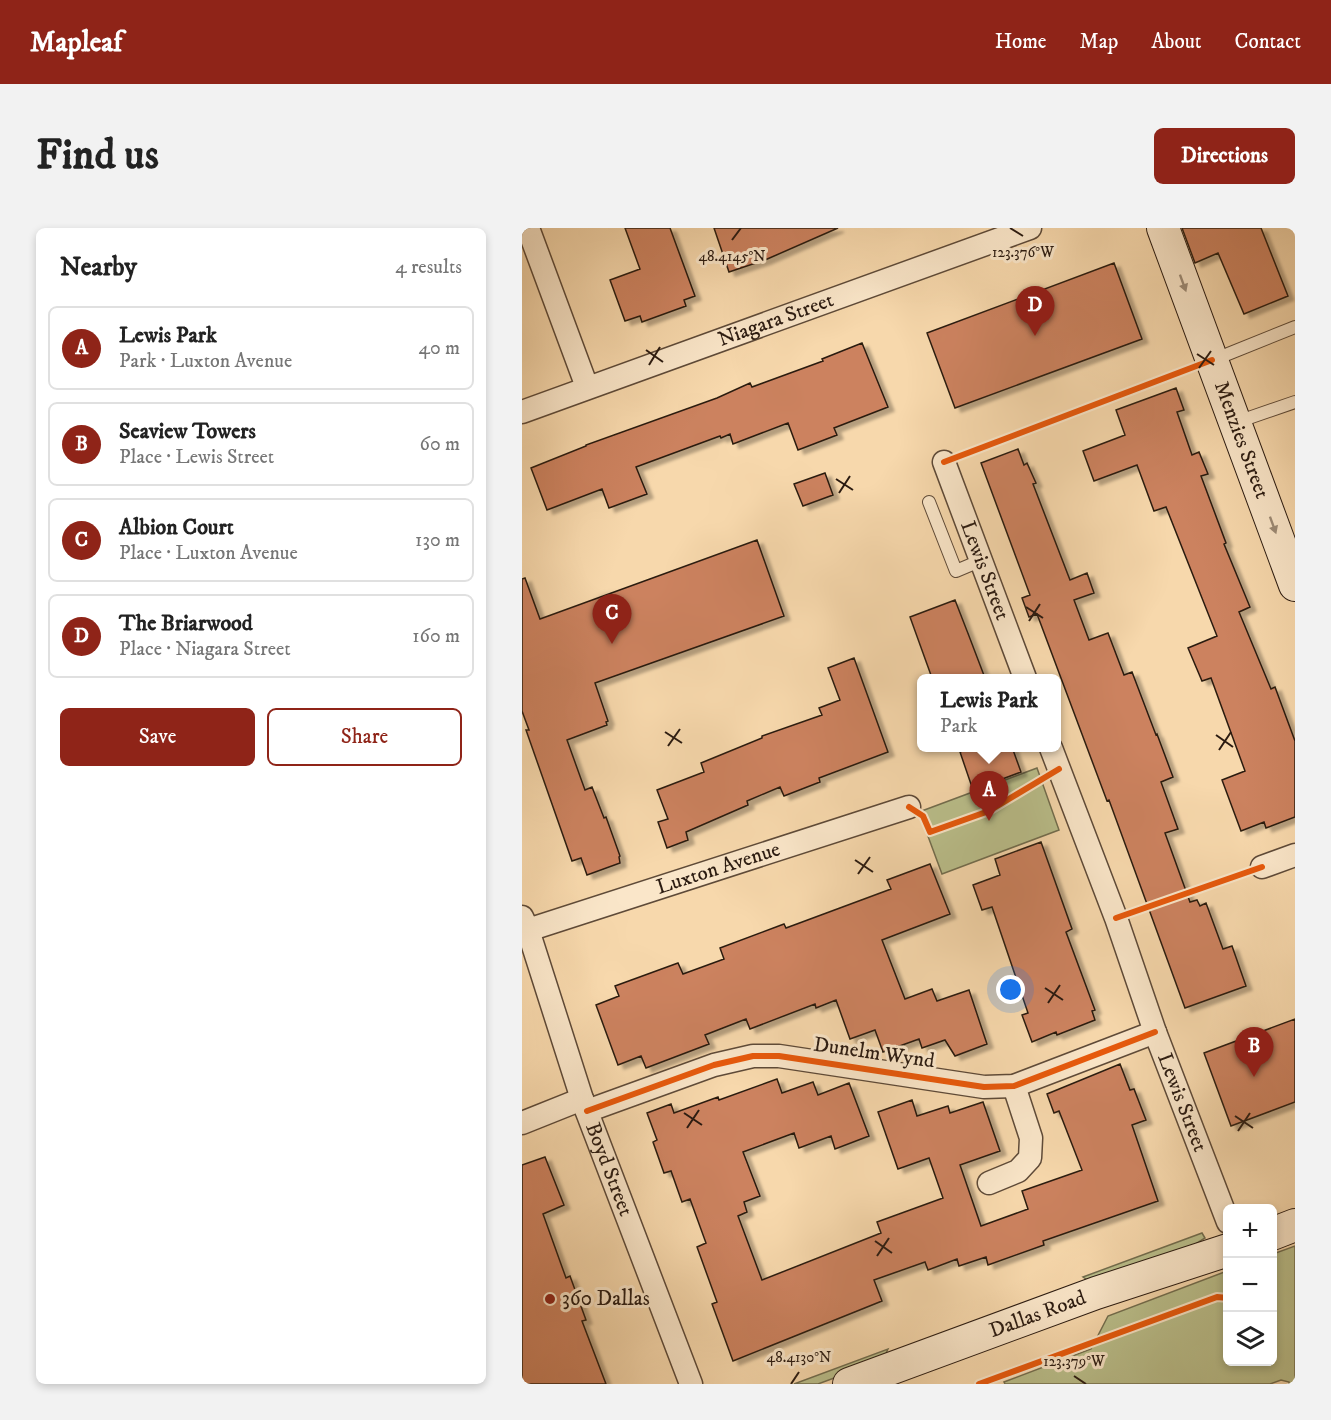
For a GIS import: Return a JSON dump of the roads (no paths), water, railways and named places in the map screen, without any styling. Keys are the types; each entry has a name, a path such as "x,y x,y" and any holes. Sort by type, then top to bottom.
{"main road":[{"name":"Menzies Street","path":"1163,228 1295,585"},
{"path":"1277,1232 1295,1226"},
{"name":"Dallas Road","path":"849,1384 1096,1293 1223,1251"}],"street":[{"path":"528,228 587,387"},
{"name":"Niagara Street","path":"522,411 1030,228"},
{"name":"Lewis Street","path":"944,462 1024,674"},
{"name":"Lewis Street","path":"1053,752 1223,1211"},
{"name":"Luxton Avenue","path":"525,924 909,807"},
{"path":"1262,867 1295,855"},
{"name":"Boyd Street","path":"525,924 585,1105 691,1384"},
{"name":"Dunelm Wynd","path":"522,1123 714,1065 753,1056 779,1056 984,1086 1014,1086 1155,1032"},
{"path":"989,1183 1018,1171 1030,1158 1031,1138 1014,1086"}],"lane":[{"path":"1212,360 1295,327"},
{"path":"1235,423 1295,402"},
{"path":"929,502 956,571 982,560"}],"place":[{"name":"The Briarwood","path":"1035,336"},
{"name":"Albion Court","path":"612,644"},
{"name":"Lewis Park","path":"989,821"},
{"name":"Seaview Towers","path":"1254,1077"},
{"name":"360 Dallas","path":"550,1299"}]}
